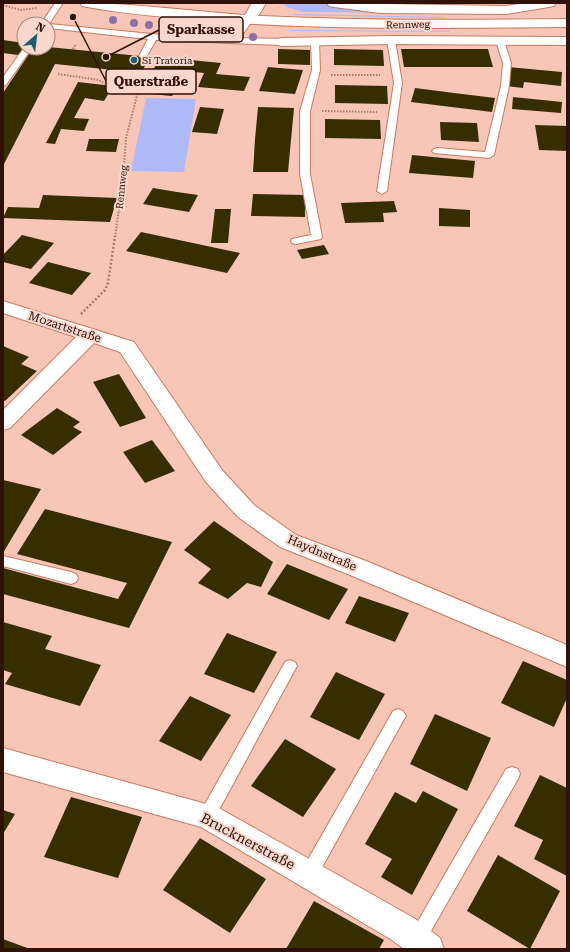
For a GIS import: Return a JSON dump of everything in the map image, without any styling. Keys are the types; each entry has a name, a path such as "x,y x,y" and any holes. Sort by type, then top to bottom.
{"street":[{"name":"Rennweg","path":"87,3 158,12 249,20 374,25 567,23"},
{"path":"249,20 260,3"},
{"path":"334,3 380,10 506,10 549,3"},
{"name":"Rennweg","path":"282,42 391,40 567,41"},
{"name":"Mozartstraße","path":"3,307 68,327 126,348"},
{"path":"3,423 90,335"},
{"name":"Haydnstraße","path":"126,348 214,476 246,511 288,540 567,656"},
{"name":"Brucknerstraße","path":"3,760 207,816 403,929 423,944"}],"lane":[{"path":"50,16 59,3"},
{"path":"234,41 249,20"},
{"name":"Rennweg","path":"56,27 157,37 282,42"},
{"path":"143,56 157,37"},
{"path":"153,56 157,37"},
{"name":"Rennweg","path":"382,191 398,84 391,40"},
{"path":"296,241 317,237 305,174 305,112 316,70 314,41"},
{"path":"437,151 489,155 505,86 507,63 500,41"},
{"path":"3,83 22,56"},
{"path":"3,561 72,578"},
{"path":"207,816 290,666"},
{"path":"309,874 398,716"},
{"path":"423,944 512,774"}],"path":[{"path":"73,49 76,44"},
{"name":"Rennweg","path":"68,327 105,290 108,283 124,181 124,155 126,138 140,86 153,56"},
{"path":"58,74 100,80 104,83 140,86"},
{"path":"330,75 396,75"},
{"path":"319,111 394,112"}],"shaded area":[{"path":"282,3 325,3 365,9 491,13 303,12 287,7"},
{"path":"291,15 445,17 446,18"},
{"path":"291,31 450,31 450,32"},
{"path":"146,98 196,99 184,172 131,171"}],"building":[{"path":"3,40 16,42 16,55 3,53"},
{"path":"56,48 150,57 135,84 106,81 113,70 55,64 3,166 3,93 28,56 56,56"},
{"path":"278,49 310,50 310,65 278,64"},
{"path":"334,49 383,50 384,66 334,65"},
{"path":"401,49 488,49 493,67 404,67"},
{"path":"160,57 221,63 216,74 250,77 244,91 198,87 204,73 176,70 172,79 180,80 172,96 141,93"},
{"path":"268,67 303,70 295,94 259,91"},
{"path":"508,67 562,72 561,86 524,82 523,88 505,86"},
{"path":"78,82 113,86 104,101 85,98 74,118 89,119 84,131 61,129 55,144 46,143"},
{"path":"335,85 387,86 388,104 335,103"},
{"path":"415,88 495,98 492,112 411,102"},
{"path":"513,97 562,102 561,113 512,109"},
{"path":"200,107 224,109 217,134 192,132"},
{"path":"258,107 294,108 288,172 253,172"},
{"path":"325,119 380,120 381,139 325,138"},
{"path":"440,122 477,123 479,142 441,140"},
{"path":"535,125 567,126 567,151 539,150"},
{"path":"89,139 119,139 116,152 86,151"},
{"path":"412,155 475,161 473,178 409,173"},
{"path":"153,188 198,195 189,212 143,204"},
{"path":"253,194 305,195 305,217 251,216"},
{"path":"43,195 117,198 110,222 3,218 8,207 39,208"},
{"path":"394,201 397,212 383,213 384,222 345,223 341,203"},
{"path":"439,208 470,210 470,227 439,226"},
{"path":"215,209 231,209 228,243 211,243"},
{"path":"141,232 240,253 227,273 126,251"},
{"path":"22,235 54,243 31,269 3,262 3,255"},
{"path":"324,245 329,254 302,259 297,250"},
{"path":"48,262 91,273 72,295 29,283"},
{"path":"3,346 29,357 21,364 37,371 5,401 3,400"},
{"path":"119,374 146,418 120,427 93,382"},
{"path":"57,408 80,422 73,427 82,432 53,455 21,435"},
{"path":"152,440 175,471 145,483 123,452"},
{"path":"3,480 41,489 3,553"},
{"path":"45,509 172,542 129,628 3,594 3,568 118,599 127,583 17,554"},
{"path":"214,521 273,562 261,587 247,583 228,599 198,583 211,569 184,550"},
{"path":"287,564 348,589 329,620 267,594"},
{"path":"359,596 409,613 395,642 345,623"},
{"path":"3,622 52,636 45,649 101,665 80,706 5,684 12,673 3,670"},
{"path":"227,633 277,652 254,693 204,674"},
{"path":"523,661 567,680 567,698 554,727 501,703"},
{"path":"336,672 385,694 359,740 310,717"},
{"path":"190,696 231,715 201,761 159,741"},
{"path":"435,714 491,738 467,791 410,764"},
{"path":"285,739 336,769 303,817 251,786"},
{"path":"540,775 567,788 567,876 534,859 543,840 514,826"},
{"path":"423,791 458,809 412,895 381,877 392,859 365,844 395,792 416,803"},
{"path":"71,797 142,817 118,878 44,857"},
{"path":"3,810 15,814 3,834"},
{"path":"200,838 266,879 230,933 163,890"},
{"path":"498,855 560,891 530,949 467,911"},
{"path":"314,901 384,940 379,949 286,949"},
{"path":"3,939 30,949 3,949"}],"place":[{"name":"Querstraße","path":"73,17"},
{"name":"Sparkasse","path":"106,57"},
{"name":"Si Tratoria","path":"134,60"}]}
